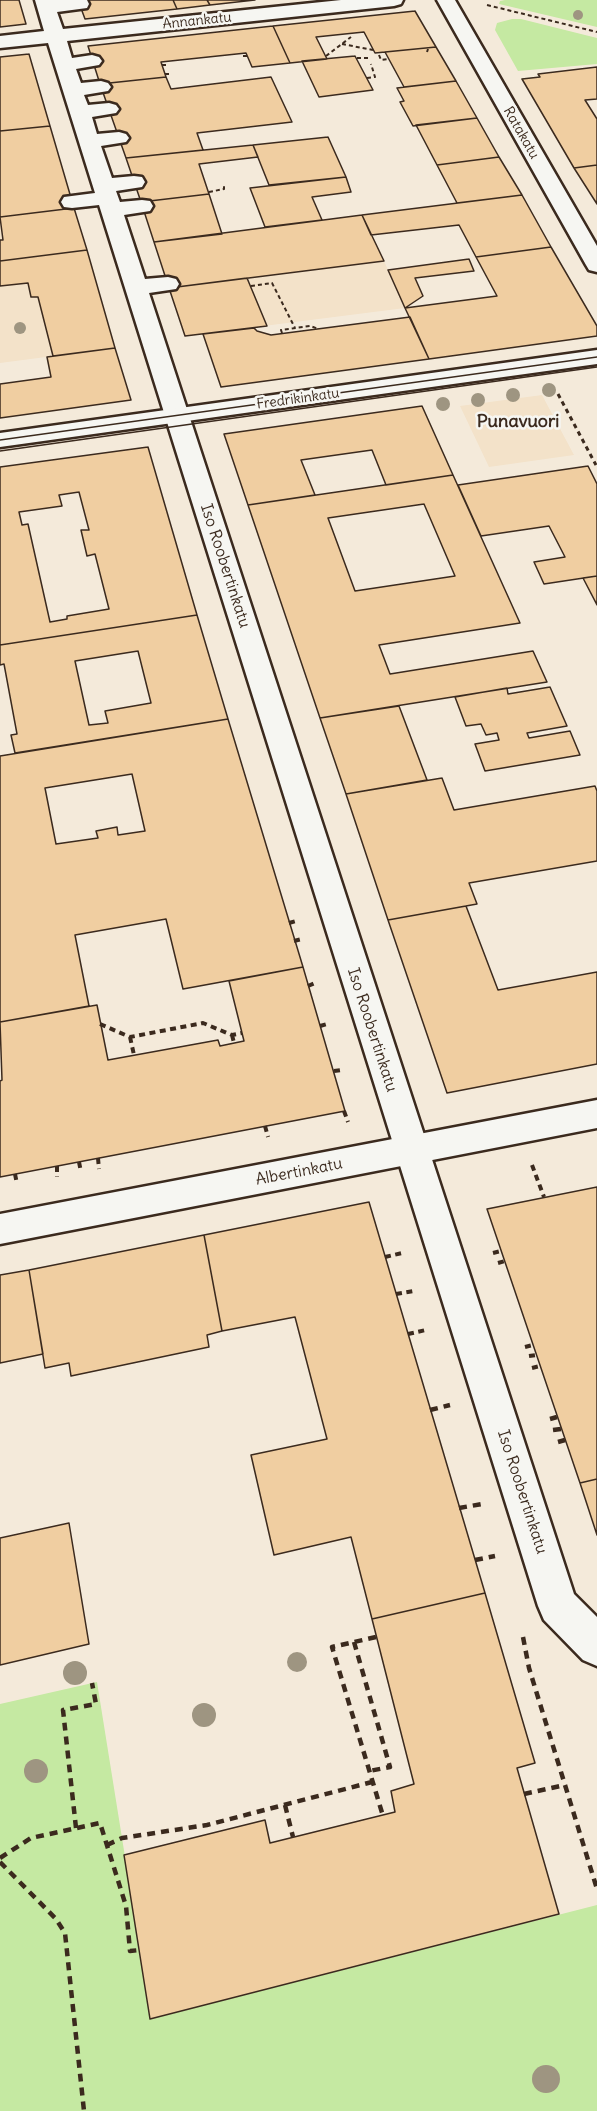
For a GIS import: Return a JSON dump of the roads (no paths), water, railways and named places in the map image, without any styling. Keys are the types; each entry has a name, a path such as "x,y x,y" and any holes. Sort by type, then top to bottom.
{"street":[{"name":"Annankatu","path":"0,42 27,39 57,46 86,33 394,0"},
{"name":"Ratakatu","path":"446,0 597,265"},
{"path":"45,4 80,4"},
{"name":"Iso Roobertinkatu","path":"45,4 134,286 159,327 174,408 558,1606 597,1646"},
{"path":"57,46 91,58"},
{"path":"79,115 102,88"},
{"path":"79,115 114,123 79,115"},
{"path":"72,202 136,196 106,199"},
{"path":"134,286 167,281 134,286"},
{"name":"Fredrikinkatu","path":"0,440 174,408 597,357"},
{"name":"Albertinkatu","path":"0,1229 597,1114"}],"tram line":[{"path":"0,440 597,357"},
{"path":"0,451 597,367"}],"district":[{"name":"Punavuori","path":"518,422"}]}
